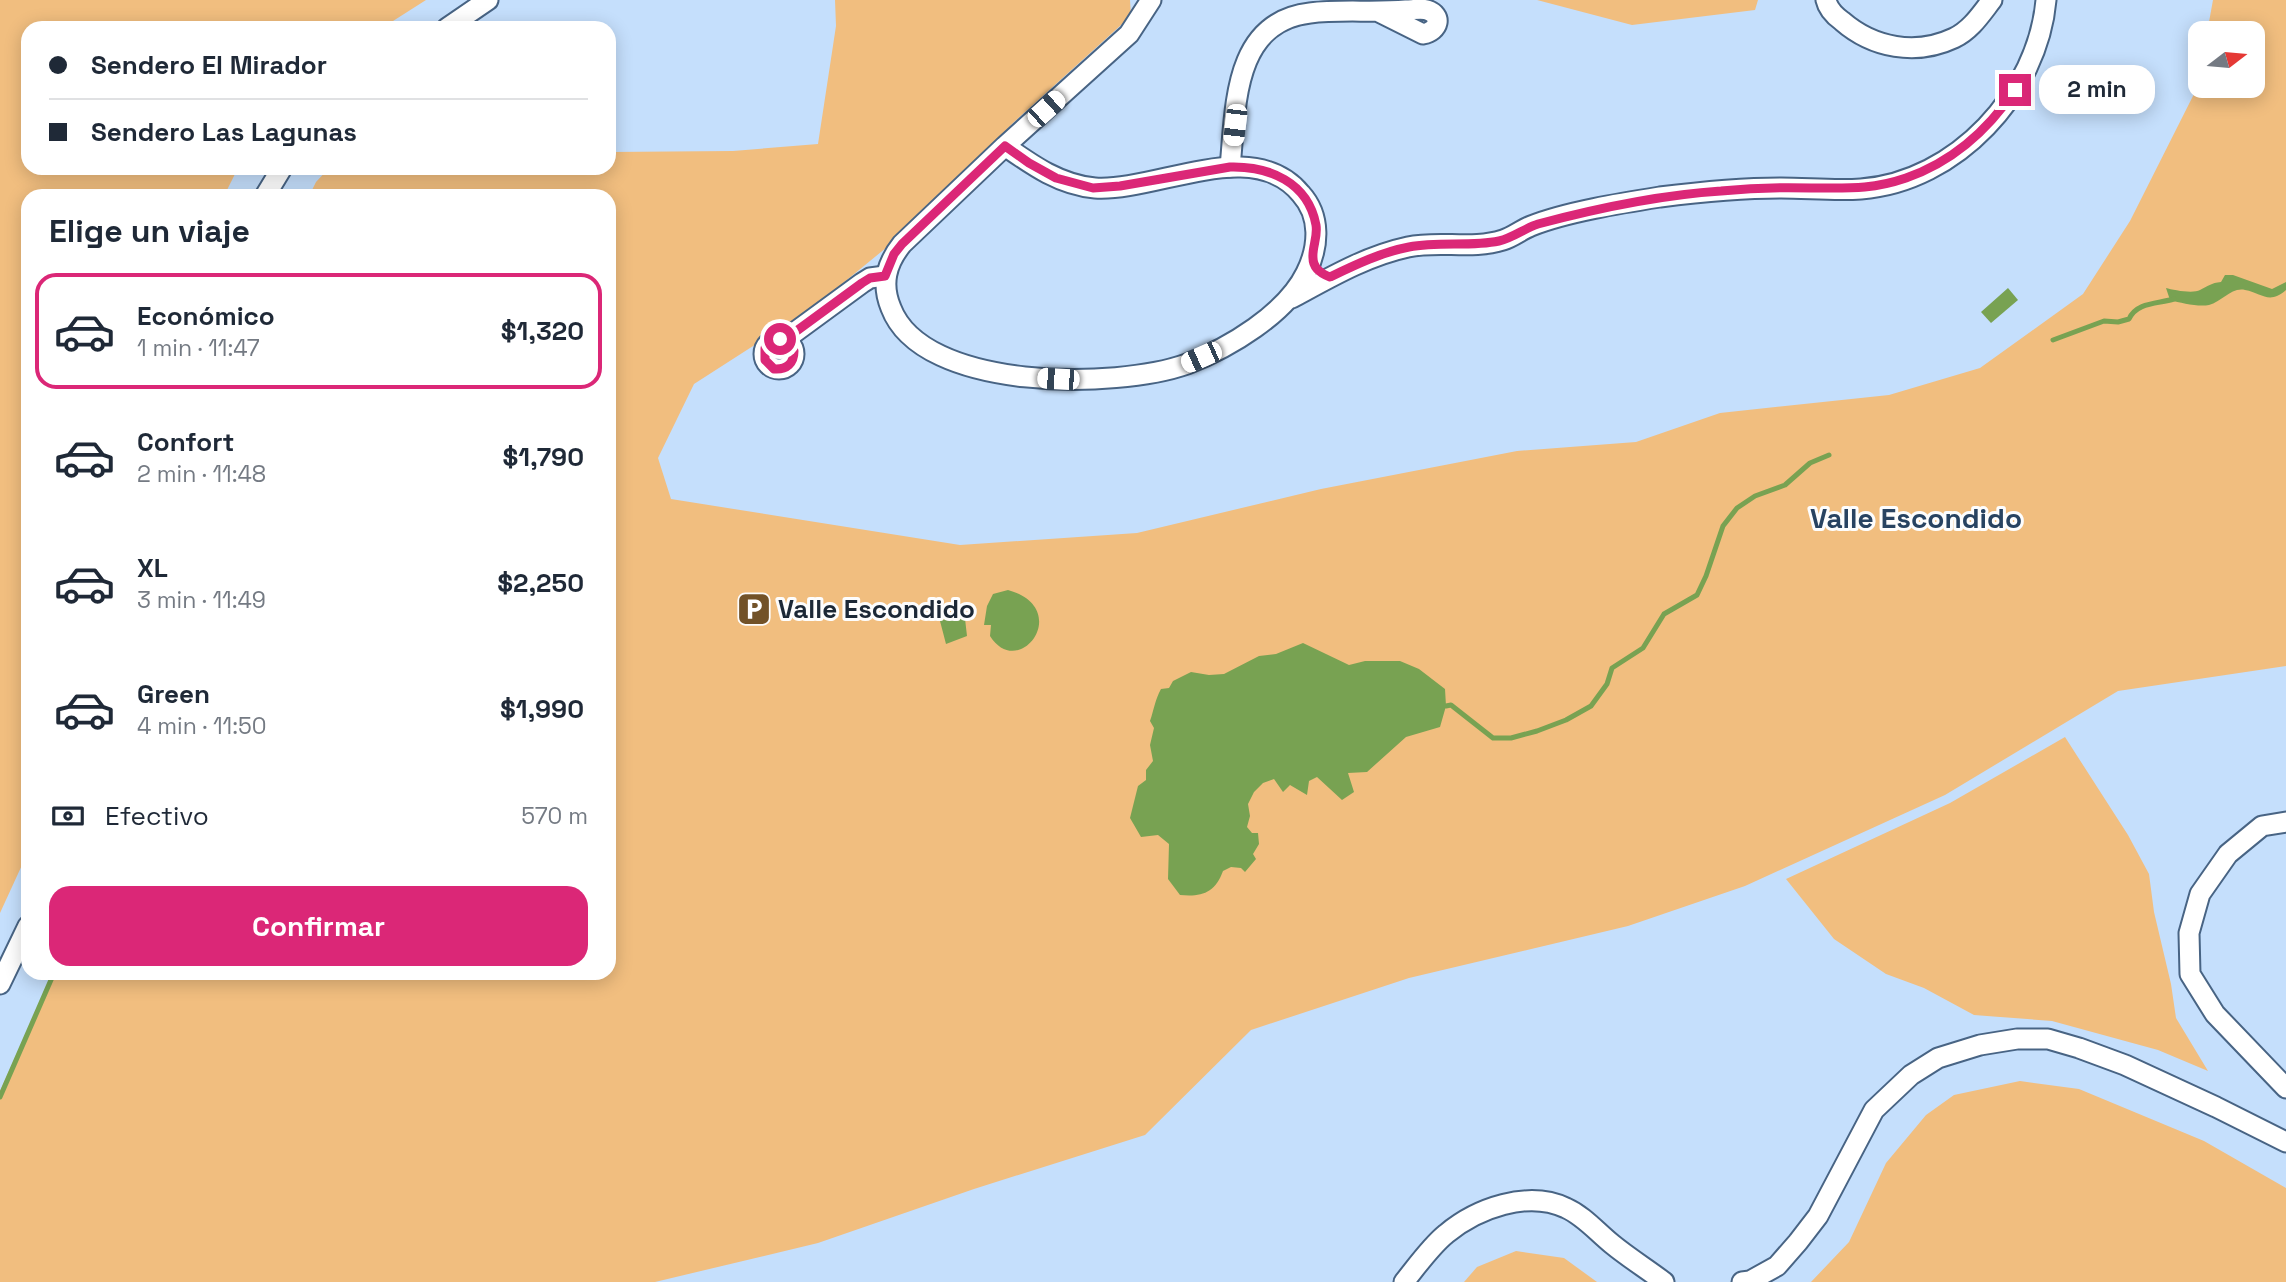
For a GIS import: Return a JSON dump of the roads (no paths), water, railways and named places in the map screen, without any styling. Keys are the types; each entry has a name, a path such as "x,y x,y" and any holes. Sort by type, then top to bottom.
{"street":[{"path":"457,21 488,0"},
{"path":"1151,0 1129,34 1005,146 894,254 885,276 886,291 894,316 906,332 923,347 966,365 1034,377 1086,379 1136,375 1186,364 1240,337 1288,300 1330,277 1364,261 1410,247 1474,245 1503,240 1531,226 1658,198 1745,189 1861,189 1907,178 1949,157 1978,135 2002,109 2015,90 2035,49 2046,0"},
{"path":"1826,0 1826,5 1837,18 1864,37 1887,45 1912,48 1942,43 1967,31 1992,0"},
{"path":"1230,167 1242,70 1250,52 1265,33 1285,20 1307,13 1379,12"},
{"path":"1005,146 1056,178 1093,188 1120,186 1230,167 1267,170 1286,180 1303,195 1316,227 1313,257 1304,278 1288,300"},
{"path":"1313,257 1320,272 1330,277"},
{"path":"786,341 862,283 870,278 885,276"},
{"path":"2286,822 2262,826 2228,854 2200,894 2189,933 2190,974 2215,1014 2286,1088"},
{"path":"0,984 21,940"},
{"path":"1742,1282 1750,1281 1777,1266 1818,1216 1874,1110 1911,1075 1938,1058 1980,1045 2017,1039 2049,1039 2079,1048 2125,1065 2286,1142"},
{"path":"1404,1282 1445,1234 1498,1206 1531,1201 1556,1204 1579,1215 1612,1245 1664,1282"}],"waterway":[{"path":"2053,340 2104,321 2118,322 2129,319 2137,309 2148,304 2174,299"},
{"path":"1446,706 1451,705 1493,738 1511,738 1537,731 1566,720 1591,706 1607,684 1612,668 1643,648 1664,614 1697,595 1723,526 1737,508 1755,496 1785,485 1810,463 1829,455"},
{"path":"0,1097 51,980"}],"place":[{"name":"Valle Escondido","path":"754,609"}],"district":[{"name":"Valle Escondido","path":"1916,518"}]}
